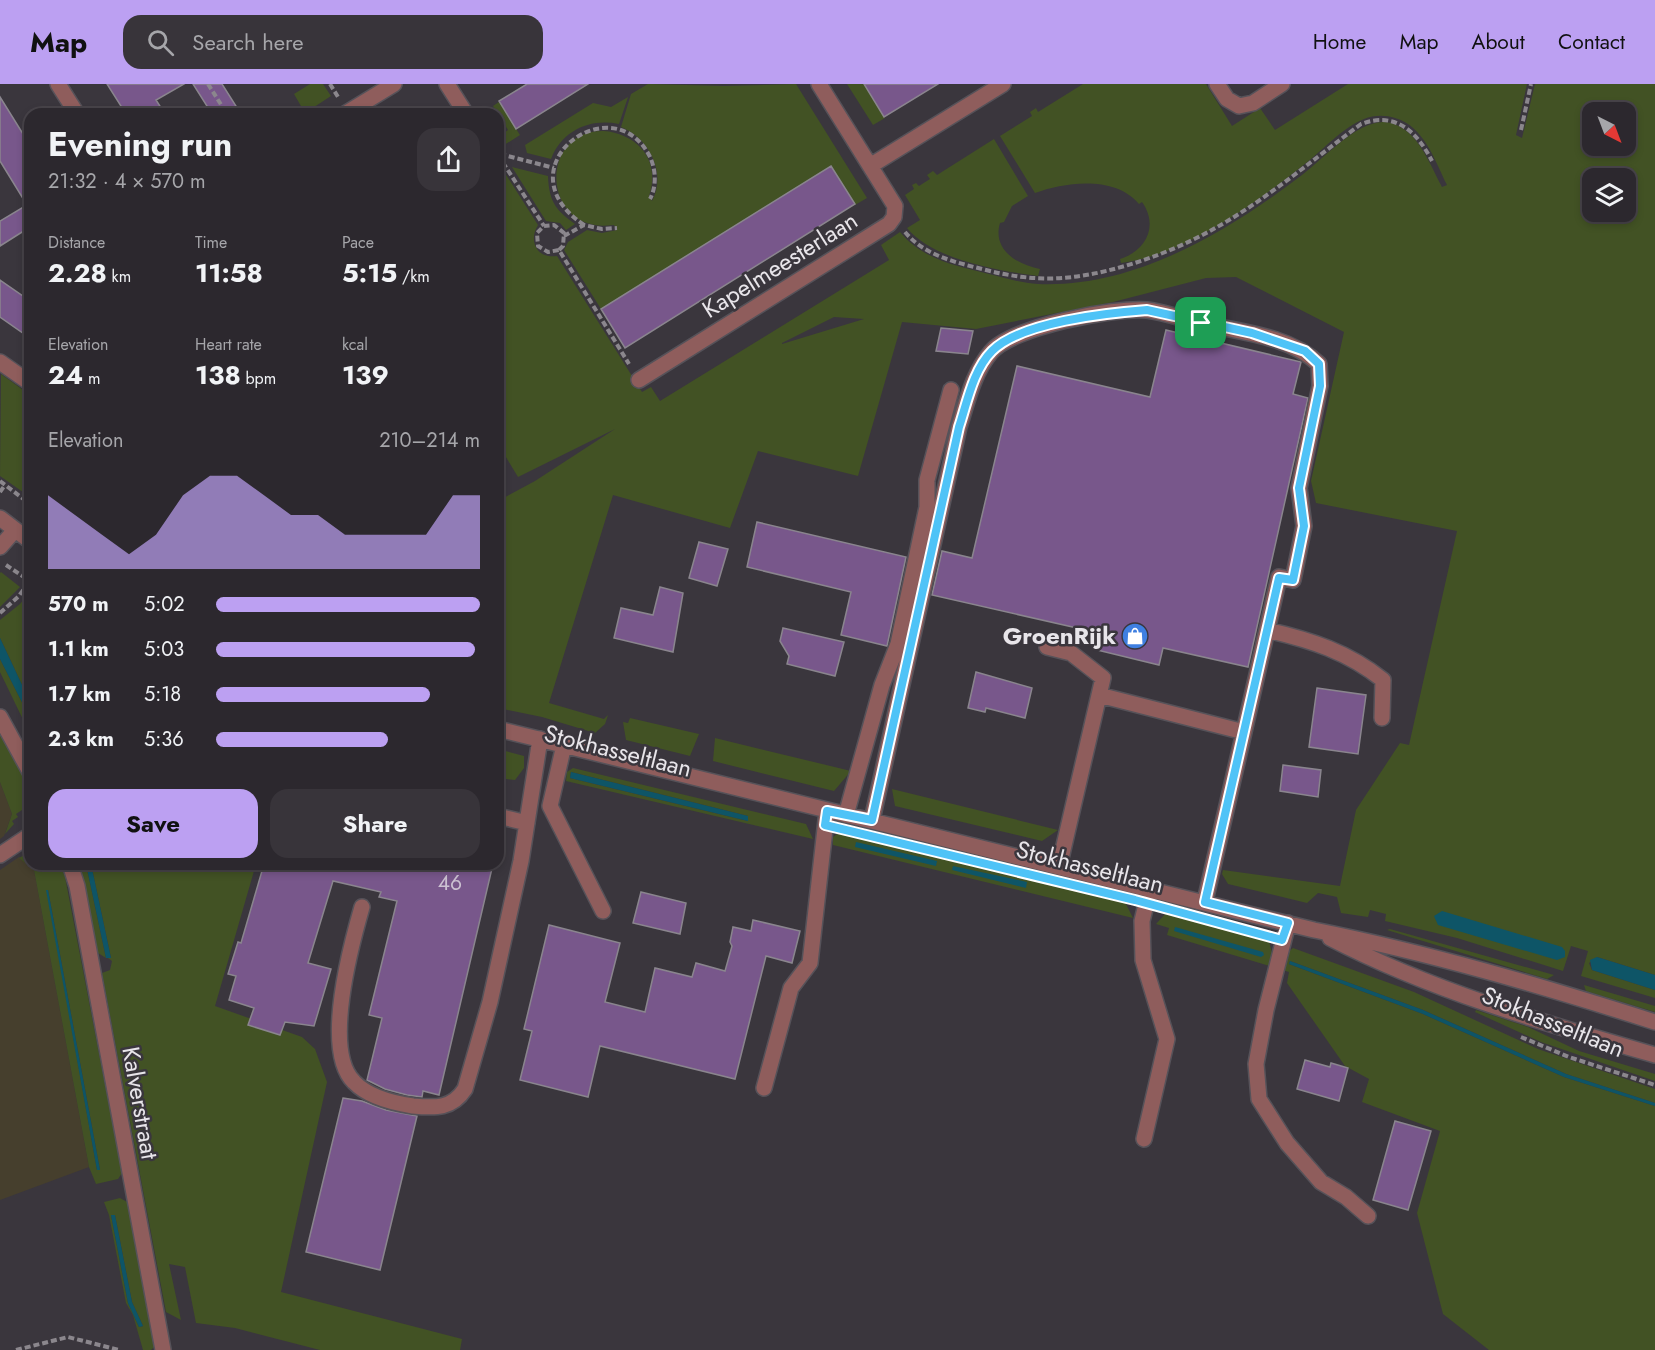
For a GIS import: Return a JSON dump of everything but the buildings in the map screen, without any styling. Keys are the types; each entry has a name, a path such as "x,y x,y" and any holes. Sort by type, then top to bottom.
{"street":[{"path":"58,84 73,108"},
{"path":"355,108 394,84"},
{"path":"447,84 462,108"},
{"name":"Kapelmeesterlaan","path":"639,380 889,224 895,206 819,84"},
{"path":"870,166 1003,84"},
{"path":"1217,84 1227,99 1239,106 1252,103 1282,84"},
{"path":"872,820 959,427 975,380 992,351 1016,336 1065,321 1109,313 1147,310 1252,333 1305,351 1319,364 1320,386 1299,488 1304,526 1293,580 1279,578 1205,902"},
{"path":"0,362 24,379"},
{"path":"846,815 882,685 898,644 927,507 927,480 951,390"},
{"path":"0,518 24,537"},
{"path":"0,547 15,530"},
{"path":"1267,630 1316,641 1362,663 1383,680 1382,718"},
{"path":"1047,647 1071,652 1103,678 1059,867"},
{"path":"1099,695 1244,732"},
{"path":"0,717 24,761"},
{"name":"Stokhasseltlaan","path":"504,730 1314,930 1394,945 1531,982 1655,1022"},
{"path":"362,907 347,958 342,998 340,1018 344,1064 353,1082 375,1097 411,1106 445,1107 458,1100 465,1089 487,1012 521,861 540,739"},
{"path":"564,745 550,807 603,911"},
{"path":"764,1088 791,988 810,963 827,811"},
{"path":"504,818 526,823"},
{"path":"0,855 24,839"},
{"name":"Kalverstraat","path":"72,870 77,886 163,1350"},
{"path":"1144,1139 1167,1039 1143,960 1142,921 1150,888"},
{"path":"1288,923 1266,1010 1256,1064 1259,1099 1287,1143 1321,1182 1346,1197 1368,1216"},
{"name":"Stokhasseltlaan","path":"1314,930 1379,963 1479,1000 1655,1055"}],"path":[{"path":"208,84 223,108"},
{"path":"1521,130 1531,84"},
{"path":"892,219 922,247 953,261 1028,279 1073,278 1154,258 1207,235 1247,211 1361,124 1371,120 1392,121 1409,129 1422,141 1432,161"},
{"path":"617,228 602,229 584,225 557,200 553,188 554,168 560,153 573,138 597,129 618,130 639,142 651,159 655,178 650,199"},
{"path":"504,155 554,168"},
{"path":"504,162 544,226"},
{"path":"554,225 560,228 564,236 563,246 559,250 548,252 538,246 537,233 544,226 554,225"},
{"path":"564,236 584,225"},
{"path":"559,250 639,380"},
{"path":"0,481 24,499"},
{"path":"0,492 5,485"},
{"path":"0,562 24,577"},
{"path":"0,613 24,589"},
{"name":"Stokhasseltlaan","path":"1512,1033 1569,1057 1655,1085"},
{"path":"16,1350 68,1337 119,1350"}],"shaded area":[{"path":"0,782 12,814 4,836 0,839"},
{"path":"19,857 24,861 24,870 34,870 89,1167 0,1200 0,870"}],"green space":[{"path":"310,84 323,84 331,96 313,108 302,108 294,94"},
{"path":"648,84 724,86 796,84 867,198 855,205 831,166 601,309 564,250 568,242 587,230 602,233 617,230 614,225 590,224 572,215 561,200 556,181 558,163 567,146 582,135 604,131 624,136 637,144 648,159 652,177 649,196 652,201 657,179 653,158 640,139 621,127 631,94"},
{"path":"847,84 864,84 885,118 873,125"},
{"path":"1083,84 1206,84 1232,126 1260,108 1275,130 1348,84 1527,84 1516,135 1522,138 1535,84 1655,84 1655,975 1597,957 1589,963 1592,970 1655,990 1655,998 1581,976 1588,951 1571,946 1563,971 1457,938 1385,921 1386,914 1370,910 1368,917 1341,913 1337,897 1318,893 1307,903 1228,884 1222,874 1223,870 1340,886 1356,810 1400,743 1409,745 1457,531 1316,503 1311,481 1344,332 1236,277 1206,278 1113,302 976,329 902,322 858,476 758,451 730,528 613,495 549,703 604,719 608,715 605,724 595,733 542,717 504,709 504,498 535,481 615,429 518,477 504,454 504,171 538,225 534,237 536,248 544,255 557,256 642,392 651,387 660,401 889,260 881,245 900,232 919,249 940,260 1019,281 1038,284 1074,283 1110,277 1144,266 1211,236 1273,196 1352,134 1374,123 1384,122 1395,124 1413,137 1442,187 1447,185 1433,155 1414,128 1395,118 1372,117 1348,127 1313,158 1219,225 1170,250 1121,263 1120,259 1137,250 1147,236 1149,220 1142,202 1139,204 1117,188 1103,185 1075,184 1035,193 1000,136 1032,116 1030,112 1036,108 1038,112","holes":["834,317 864,319 782,344"]},
{"path":"628,97 619,124 597,123 578,129 562,141 551,159 527,153 525,145 593,103 611,107"},
{"path":"499,102 503,108 494,108 493,106"},
{"path":"504,110 520,135 504,145 504,133 508,130 504,124"},
{"path":"994,139 1028,196 1012,206 1004,222 1000,223 1000,241 1003,248 1016,260 1040,269 1038,276 987,267 950,256 919,239 907,228 920,220 905,195 914,189 912,185 916,183 919,186 930,179 927,175 933,171 937,175"},
{"path":"512,167 548,176 552,200 563,215 575,224 566,230 560,223 546,221"},
{"path":"1,374 24,391 24,493 0,476"},
{"path":"0,573 20,587 0,607"},
{"path":"24,599 24,689 0,638 0,620"},
{"path":"0,659 24,706 24,722 0,672"},
{"path":"630,718 699,734 690,756 626,740 623,722 628,723"},
{"path":"0,724 24,778 22,810 16,814 18,817 12,821 14,824 5,834 12,814 0,782"},
{"path":"715,738 851,771 834,791 713,761"},
{"path":"504,751 524,756 524,768 515,780 504,779"},
{"path":"573,768 806,824 813,839 566,781 567,772","holes":["571,772 748,816 748,821 570,778"]},
{"path":"892,789 1058,830 1042,841 895,806"},
{"path":"840,832 1125,902 1133,918 833,845 833,837"},
{"path":"34,870 62,870 65,877 122,1173 118,1179 96,1184 89,1167","holes":["47,890 48,890 100,1170 97,1170"]},
{"path":"81,870 87,870 106,958 98,953"},
{"path":"92,870 254,870 215,1006 302,1037 315,1049 327,1082 281,1292 462,1339 460,1350 320,1350 235,1328 196,1323 185,1267 169,1264 181,1320 166,1312 102,973 110,970 112,961 108,958 111,958"},
{"path":"1167,912 1269,941 1272,953 1283,956 1293,948 1414,992 1538,1049 1655,1089 1655,1103 1566,1074 1423,1010 1290,961 1289,964 1423,1014 1564,1077 1655,1106 1655,1350 1489,1350 1443,1314 1417,1213 1440,1131 1362,1102 1369,1079 1345,1066 1287,983 1289,972 1167,935 1169,928 1156,924"},
{"path":"1387,930 1554,975 1547,979"},
{"path":"1584,985 1655,1006 1655,1012 1586,991"},
{"path":"1476,1010 1528,1027 1579,1051 1655,1074 1655,1081 1541,1042 1475,1012"},
{"path":"120,1198 127,1202 154,1347 151,1350 143,1350 133,1315 126,1303 109,1215 104,1202","holes":["111,1215 115,1215 132,1302 143,1326 139,1327 128,1303"]}],"water":[{"path":"0,638 24,689 24,706 0,659"},
{"path":"571,772 748,816 748,821 570,778"},
{"path":"856,842 937,861 936,866 855,847"},
{"path":"953,866 1027,882 1026,888 952,870"},
{"path":"87,870 92,870 111,958 106,958"},
{"path":"46,890 48,890 100,1170 97,1170"},
{"path":"1442,911 1562,947 1565,957 1557,960 1438,925 1434,916"},
{"path":"1175,927 1263,952 1264,955 1261,957 1174,931"},
{"path":"1597,957 1655,975 1655,990 1592,970 1590,960"},
{"path":"1290,961 1423,1010 1566,1074 1655,1103 1655,1106 1564,1077 1423,1014 1289,964"},
{"path":"111,1215 115,1215 132,1302 143,1326 139,1327 128,1303"}],"place":[{"name":"GroenRijk","path":"1135,636"}],"route":[{"path":"1147,310 1201,323 1252,333 1305,351 1319,364 1320,386 1299,488 1304,526 1293,580 1279,578 1205,902 1288,923 1282,940 1135,900 825,825 827,811 872,820 959,427 975,380 992,351 1016,336 1054,323 1109,313 1147,310"}]}
